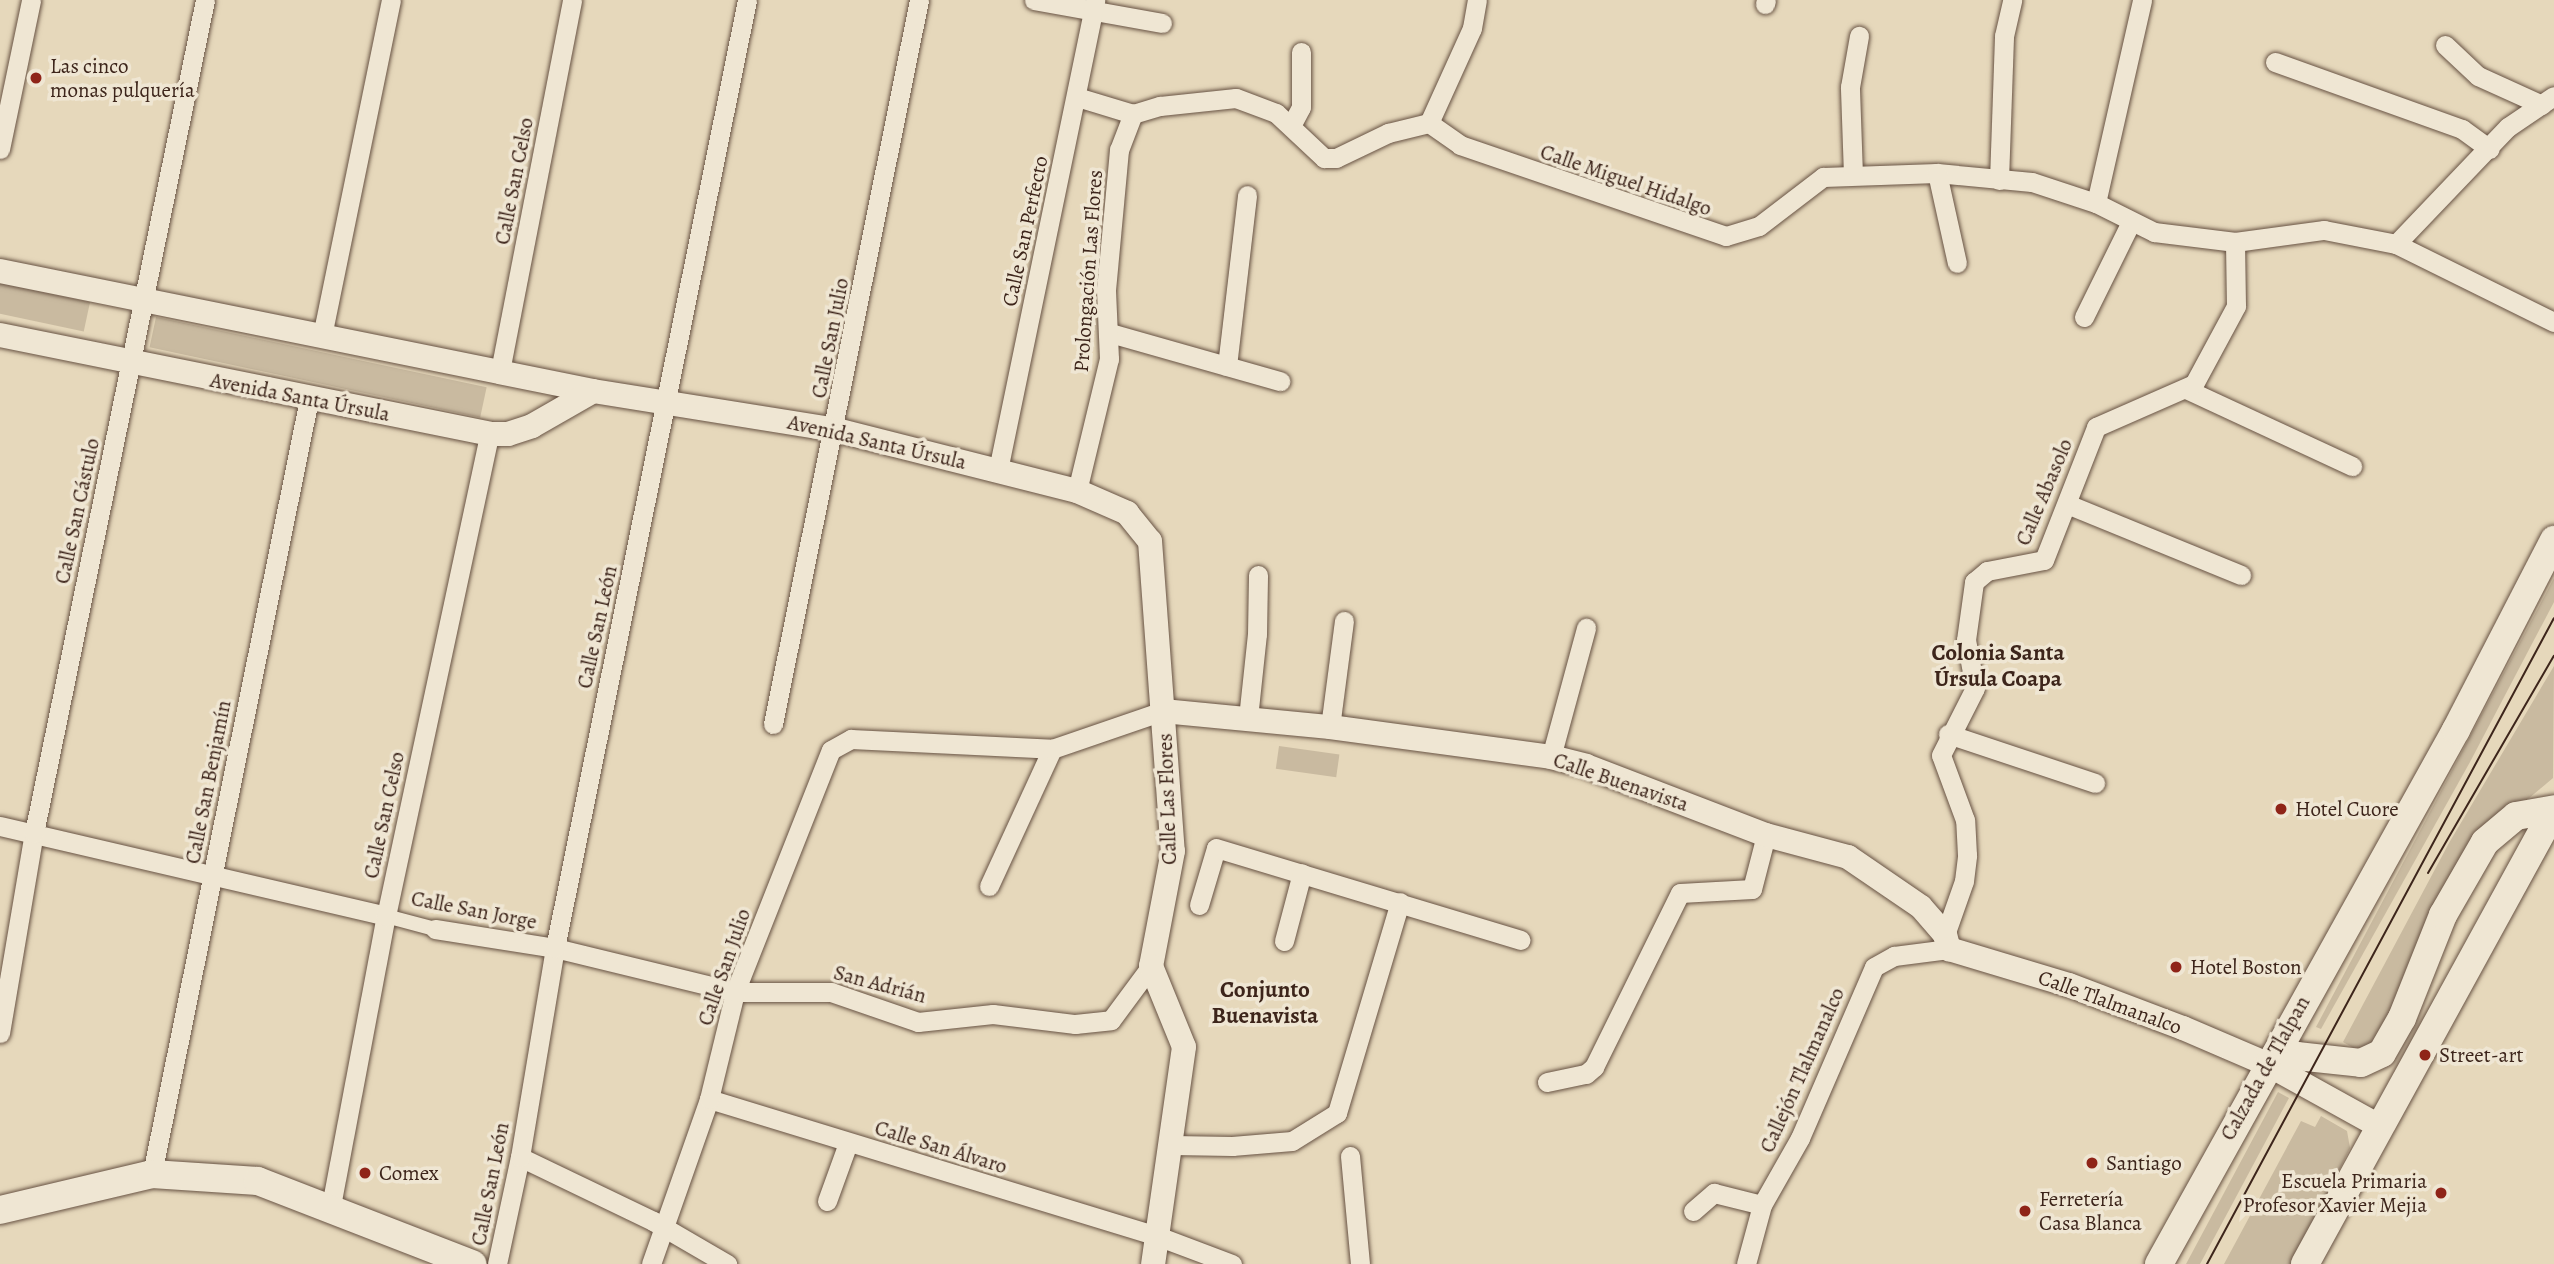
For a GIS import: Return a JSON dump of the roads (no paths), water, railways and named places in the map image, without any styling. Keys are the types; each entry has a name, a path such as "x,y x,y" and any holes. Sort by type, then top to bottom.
{"main road":[{"name":"Calzada de Tlalpan","path":"2159,1264 2267,1064 2456,730 2554,540"},
{"path":"2267,1064 2297,1056 2361,1063 2382,1053 2402,1018 2443,915 2485,842 2516,816 2554,810"},
{"path":"2305,1264 2554,810"},
{"path":"0,1210 152,1174 258,1181 331,1206 472,1264"}],"street":[{"path":"0,149 31,0"},
{"name":"Calle San Cástulo","path":"0,1033 34,833 205,0"},
{"path":"322,336 391,0"},
{"name":"Calle San Celso","path":"500,371 572,0"},
{"name":"Calle San León","path":"497,1264 520,1157 555,948 747,0"},
{"name":"Calle San Julio","path":"773,724 835,429 919,0"},
{"path":"1034,0 1094,6 1161,23"},
{"path":"1077,97 1133,114 1160,106 1236,98 1276,113 1292,124 1324,158 1336,158 1388,133 1429,123 1472,28 1477,0"},
{"path":"1999,180 2004,36 2012,0"},
{"path":"2096,202 2142,0"},
{"name":"Calle San Perfecto","path":"998,470 1094,6"},
{"path":"1853,174 1850,88 1859,36"},
{"path":"2445,45 2478,76 2548,100"},
{"path":"1292,124 1301,107 1301,52"},
{"path":"2275,62 2462,129 2490,149"},
{"path":"2396,244 2490,149 2508,127 2548,100"},
{"name":"Prolongación Las Flores","path":"1077,491 1109,359 1110,332 1106,290 1119,150 1133,114"},
{"name":"Calle Miguel Hidalgo","path":"1429,123 1460,145 1718,235 1742,234 1759,226 1810,182 1853,174 1937,173 2060,188 2096,202 2130,224 2154,232 2235,242 2324,230 2396,244 2554,322"},
{"path":"1937,173 1957,263"},
{"path":"1227,366 1247,195"},
{"path":"2084,317 2130,224"},
{"path":"2235,242 2236,306 2188,390 2352,466"},
{"name":"Avenida Santa Úrsula","path":"0,271 593,391 667,399 835,429 1077,491"},
{"path":"1110,332 1280,381"},
{"name":"Avenida Santa Úrsula","path":"0,335 489,435 508,434 532,426 593,391"},
{"name":"Calle Abasolo","path":"1947,942 1964,881 1967,855 1965,820 1941,755 1948,734 1975,688 1966,640 1974,582 1987,571 2044,561 2096,427 2188,390"},
{"name":"Calle San Benjamín","path":"152,1174 309,399"},
{"name":"Calle San Celso","path":"331,1206 386,916 489,435"},
{"name":"Calle Las Flores","path":"1077,491 1127,513 1150,541 1172,851 1152,966"},
{"path":"2067,503 2241,575"},
{"path":"1248,718 1258,634 1258,575"},
{"path":"1331,727 1343,621"},
{"path":"1551,757 1586,628"},
{"path":"989,887 1052,749 1163,711"},
{"name":"Calle Buenavista","path":"1163,711 1331,727 1551,757 1766,835 1848,857 1876,872 1921,907 1947,942"},
{"path":"1948,734 2095,783"},
{"name":"Calle San Julio","path":"651,1264 709,1099 736,992 831,750 851,739 1052,749"},
{"name":"Calle San Jorge","path":"0,825 213,873 435,929 555,948 736,992"},
{"path":"1548,1082 1586,1074 1594,1067 1680,893 1752,889 1766,835"},
{"path":"1199,905 1216,849 1520,940"},
{"path":"1284,941 1302,873"},
{"path":"1172,1145 1232,1146 1292,1140 1338,1113 1400,902"},
{"name":"Calle Tlalmanalco","path":"1947,942 2068,985 2267,1064 2379,1126"},
{"name":"Callejón Tlalmanalco","path":"1746,1264 1762,1205 1800,1138 1874,967 1894,956 1947,942"},
{"path":"1152,966 1184,1047 1160,1237 1153,1264"},
{"name":"San Adrián","path":"736,992 831,992 918,1022 993,1014 1075,1024 1111,1020 1152,966"},
{"name":"Calle San Álvaro","path":"709,1099 1160,1237 1232,1264"},
{"path":"827,1201 848,1143"},
{"path":"1350,1156 1360,1264"},
{"path":"520,1157 664,1229 727,1264"},
{"path":"1693,1211 1714,1193 1762,1205"}],"tram line":[{"path":"2207,1264 2554,618"},
{"path":"2428,873 2554,656"}],"place":[{"name":"Las cinco monas pulquería","path":"36,78"},
{"name":"Hotel Cuore","path":"2281,809"},
{"name":"Hotel Boston","path":"2176,967"},
{"name":"Street-art","path":"2425,1055"},
{"name":"Santiago","path":"2092,1163"},
{"name":"Comex","path":"365,1173"},
{"name":"Escuela Primaria Profesor Xavier Mejia","path":"2441,1193"},
{"name":"Ferretería Casa Blanca","path":"2025,1211"}],"district":[{"name":"Colonia Santa Úrsula Coapa","path":"1998,666"},
{"name":"Conjunto Buenavista","path":"1265,1003"}]}
